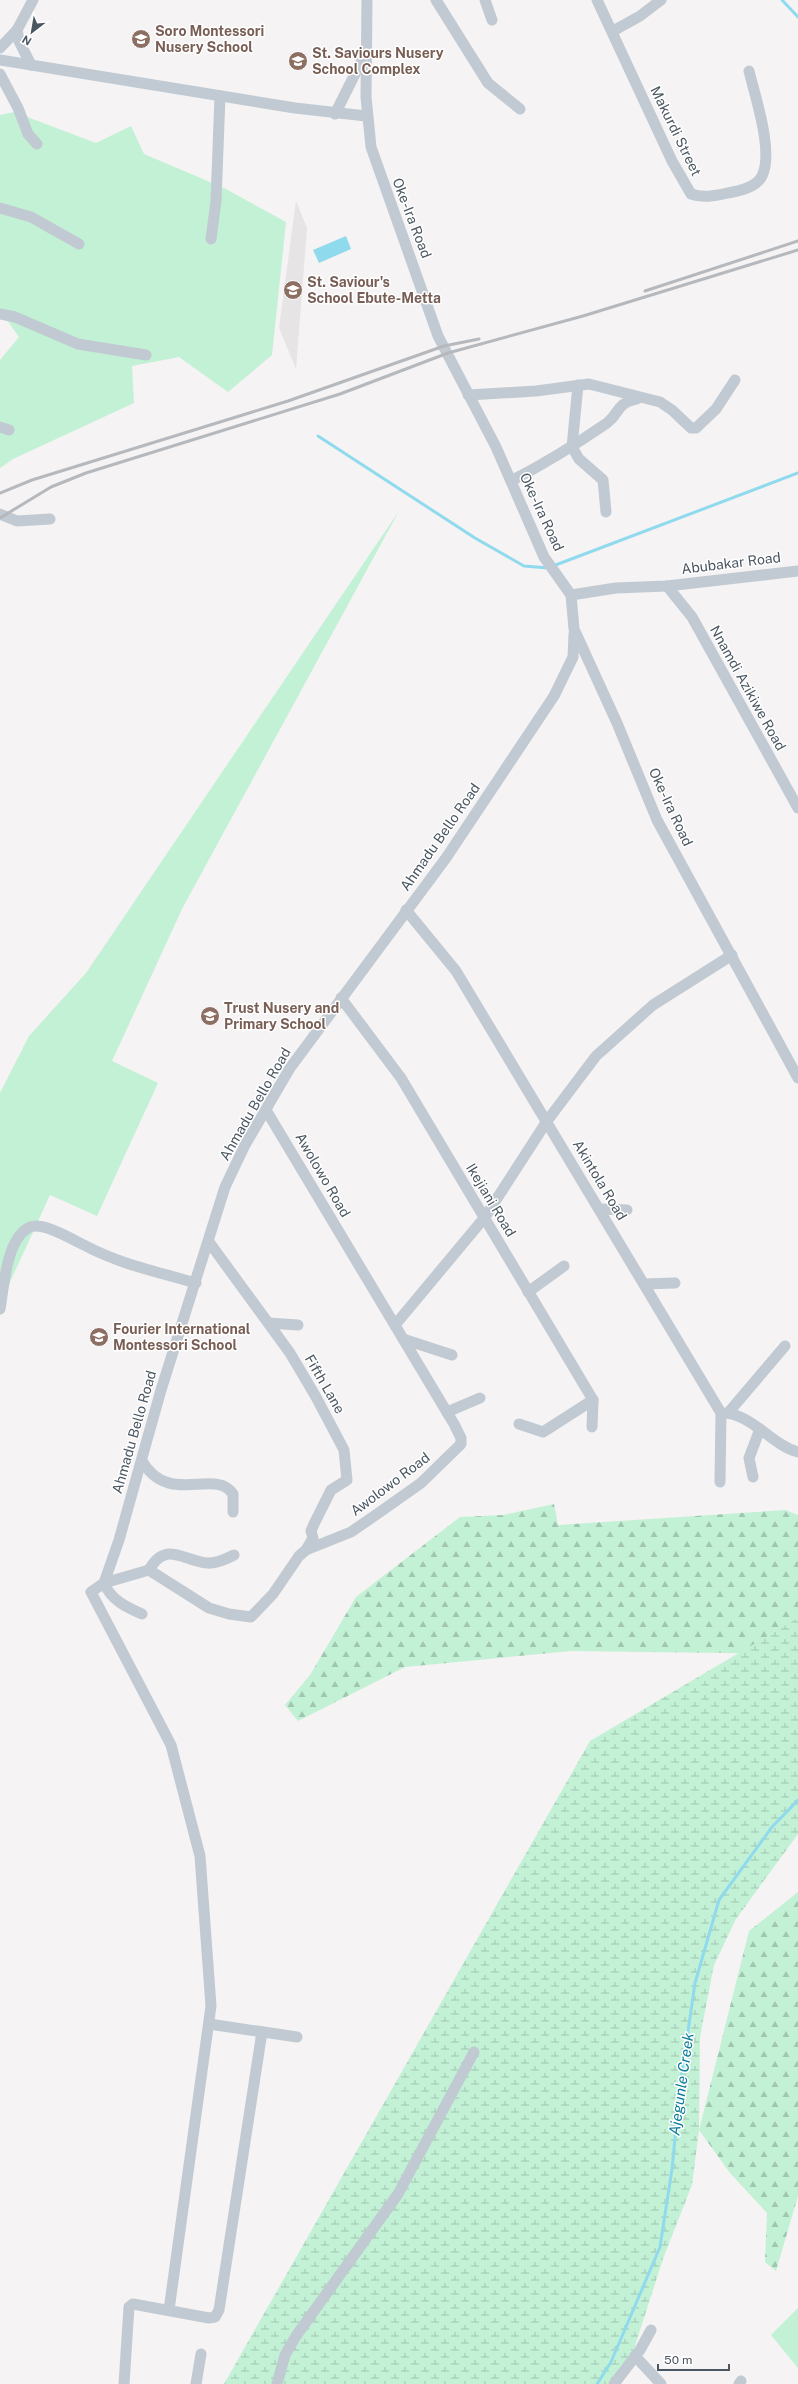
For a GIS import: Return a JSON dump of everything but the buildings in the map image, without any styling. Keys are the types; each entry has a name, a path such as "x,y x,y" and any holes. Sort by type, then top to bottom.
{"street":[{"path":"0,48 17,30 33,0"},
{"name":"Oke-Ira Road","path":"367,0 366,116 371,147 378,172 399,220 438,336 496,447 544,557 559,576 571,595 574,629 617,723 658,820 798,1078"},
{"path":"436,0 488,83 520,109"},
{"path":"485,0 492,20"},
{"name":"Makurdi Street","path":"597,0 613,31 680,176 691,194 700,197 736,191 753,185 762,177 766,162 764,141 749,70"},
{"path":"613,31 640,16 661,0"},
{"path":"17,30 19,41 30,65"},
{"path":"335,114 366,51"},
{"path":"0,60 295,108 335,114 366,116"},
{"path":"0,74 18,108 28,134 37,144"},
{"path":"211,239 216,201 220,96"},
{"path":"0,208 31,217 79,244"},
{"path":"0,314 15,317 78,344 146,355"},
{"path":"468,395 536,391 589,384 606,387 640,398 660,402 672,410 691,428 696,428 716,409 735,380"},
{"path":"578,385 572,447 579,459 603,480 606,512"},
{"path":"511,481 554,459 572,447 609,421 624,402 640,398"},
{"path":"0,514 18,521 30,522 50,519"},
{"name":"Abubakar Road","path":"667,586 798,571"},
{"path":"571,595 616,588 667,586"},
{"name":"Nnamdi Azikiwe Road","path":"667,586 692,617 798,808"},
{"name":"Ahmadu Bello Road","path":"104,1583 142,1461 161,1390 209,1242 225,1187 290,1068 446,858 554,696 573,657 574,629"},
{"name":"Akintola Road","path":"406,910 456,971 644,1284 724,1413"},
{"path":"395,1325 484,1217 547,1121 596,1056 653,1005 732,955"},
{"name":"Ikejiani Road","path":"342,998 401,1078 593,1400"},
{"name":"Awolowo Road","path":"149,1570 209,1608 230,1614 251,1617 273,1594 299,1556 306,1550 351,1532 380,1512 420,1483 458,1448 461,1438 447,1412 266,1110"},
{"path":"600,1209 627,1210"},
{"path":"0,1309 9,1255 17,1239 28,1228 39,1226 55,1231 108,1258 196,1283"},
{"name":"Fifth Lane","path":"209,1242 270,1323 316,1397 344,1450 347,1480 331,1490 311,1531 313,1538 306,1550"},
{"path":"528,1292 564,1266"},
{"path":"644,1284 675,1283"},
{"path":"270,1323 298,1325"},
{"path":"403,1339 452,1355"},
{"path":"720,1482 724,1413 785,1346"},
{"path":"447,1412 480,1398"},
{"path":"519,1424 543,1432 593,1400"},
{"path":"592,1427 593,1400"},
{"path":"724,1413 760,1429 798,1452"},
{"path":"753,1477 749,1458 760,1429"},
{"path":"142,1461 148,1471 167,1484 186,1486 210,1483 224,1485 233,1494 233,1512"},
{"path":"169,2310 209,2024 211,1986 200,1856 175,1755 167,1734 91,1592 104,1583 149,1570 156,1560 169,1554 207,1563 234,1555"},
{"path":"104,1583 108,1593 115,1599 142,1614"},
{"path":"209,2024 297,2037"},
{"path":"124,2384 129,2307 133,2304 209,2318 215,2317 219,2310 262,2032"},
{"path":"277,2384 285,2355 296,2336 398,2194 474,2052"},
{"path":"614,2384 635,2356 651,2330"},
{"path":"196,2384 201,2354"},
{"path":"635,2356 661,2384"}],"shaded area":[{"name":"St. Saviour's School Ebute-Metta","path":"296,201 307,228 296,369 279,328"}],"green space":[{"path":"14,112 96,143 131,126 144,154 224,188 286,222 272,355 228,392 179,357 132,366 134,403 13,459 0,468 0,360 19,337 0,310 0,115"},
{"path":"399,511 183,907 112,1061 158,1083 97,1216 50,1195 0,1304 0,1093 29,1036 86,973"},
{"path":"554,1504 558,1525 785,1510 798,1515 798,1654 571,1651 405,1667 298,1721 285,1705 310,1675 356,1597 460,1517 503,1515"},
{"path":"798,1618 798,1834 736,1919 714,1965 700,2037 699,2130 692,2185 664,2256 632,2355 610,2384 224,2384 590,1741"},
{"path":"798,1892 798,2196 776,2271 765,2262 767,2213 730,2173 699,2130 749,1931"},
{"path":"798,2308 798,2368 771,2335"}],"water":[{"path":"346,236 351,249 319,263 313,250"}],"waterway":[{"path":"782,0 798,17"},
{"path":"318,436 475,538 524,566 548,568"},
{"path":"553,566 798,473"},
{"name":"Ajegunle Creek","path":"597,2384 611,2362 660,2247 672,2169 680,2087 695,1983 719,1900 772,1827 798,1800"}],"railway":[{"path":"645,291 798,241"},
{"path":"0,518 51,487 86,473 340,394 448,353 583,316 798,250"},
{"path":"0,493 32,480 288,401 444,346 479,339"}],"place":[{"name":"Soro Montessori Nusery School","path":"141,39"},
{"name":"St. Saviours Nusery School Complex","path":"298,61"},
{"name":"St. Saviour's School Ebute-Metta","path":"293,290"},
{"name":"Trust Nusery and Primary School","path":"210,1016"},
{"name":"Fourier International Montessori School","path":"99,1337"}]}
